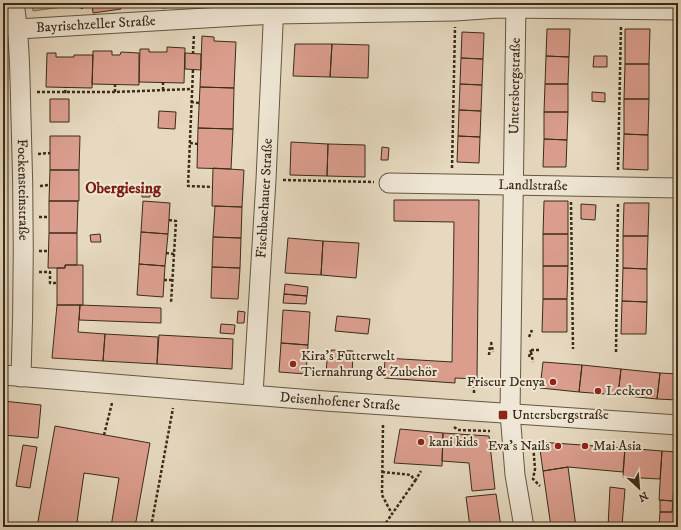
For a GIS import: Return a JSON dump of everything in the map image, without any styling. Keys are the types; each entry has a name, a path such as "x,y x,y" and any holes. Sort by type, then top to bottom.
{"street":[{"name":"Fockensteinstraße","path":"12,376 24,273 23,175 18,29 14,3"},
{"name":"Bayrischzeller Straße","path":"18,29 274,8 455,11 516,6 621,10 678,10"},
{"name":"Untersbergstraße","path":"516,6 510,413 516,475 524,527"},
{"name":"Fischbachauer Straße","path":"253,394 266,180 274,8"},
{"name":"Landlstraße","path":"389,183 678,188"},
{"name":"Deisenhofener Straße","path":"12,376 678,425"}],"path":[{"path":"616,352 621,10"},
{"path":"452,183 455,11"},
{"path":"193,54 194,37"},
{"path":"193,70 188,186 213,188"},
{"path":"163,82 163,90"},
{"path":"115,85 115,92"},
{"path":"65,93 66,87"},
{"path":"49,92 115,92 192,89"},
{"path":"191,102 199,103"},
{"path":"190,143 198,144"},
{"path":"266,180 389,183"},
{"path":"571,185 573,349"},
{"path":"169,220 176,221 171,302"},
{"path":"166,253 174,254"},
{"path":"24,273 50,272 50,283 57,283"},
{"path":"164,280 173,280"},
{"path":"489,355 491,342 493,355"},
{"path":"533,362 531,350 539,350"},
{"path":"474,386 474,393"},
{"path":"104,435 112,403"},
{"path":"152,527 173,408"},
{"path":"383,425 382,494 392,514"},
{"path":"533,443 535,469 533,479 540,486"},
{"path":"383,527 421,471"},
{"path":"382,472 410,475 414,481"}],"green space":[{"path":"32,3 76,3 76,5 33,11"}],"building":[{"path":"92,3 121,3 121,9 93,13"},
{"path":"161,3 187,3 187,6 162,8"},
{"path":"547,29 570,29 569,57 546,56"},
{"path":"625,29 650,29 649,64 625,64"},
{"path":"462,32 484,33 483,59 461,58"},
{"path":"202,36 214,37 214,41 236,42 234,88 200,87"},
{"path":"295,44 332,44 330,77 293,76"},
{"path":"332,44 369,45 368,78 330,77"},
{"path":"167,47 185,48 184,83 139,82 140,49 149,49 149,52 167,52"},
{"path":"93,51 112,51 112,55 120,55 121,52 139,53 139,85 92,84"},
{"path":"47,53 56,53 56,57 93,55 92,88 46,87"},
{"path":"185,53 201,54 201,70 185,69"},
{"path":"546,56 569,57 568,84 545,84"},
{"path":"594,56 607,56 607,67 593,67"},
{"path":"461,58 483,59 482,85 460,84"},
{"path":"625,64 649,64 649,99 624,99"},
{"path":"460,84 482,85 481,111 459,110"},
{"path":"545,84 568,84 568,112 544,112"},
{"path":"200,87 234,88 233,129 198,128"},
{"path":"592,92 605,93 605,102 592,101"},
{"path":"50,99 69,99 69,122 50,122"},
{"path":"624,99 649,99 648,135 624,134"},
{"path":"459,110 481,111 480,137 458,136"},
{"path":"159,111 176,112 175,129 158,128"},
{"path":"544,112 568,112 567,140 544,139"},
{"path":"198,128 233,129 231,169 197,168"},
{"path":"624,134 648,135 648,170 623,169"},
{"path":"50,136 80,136 79,170 50,170"},
{"path":"458,136 480,137 479,163 457,162"},
{"path":"544,139 567,140 566,167 543,167"},
{"path":"291,142 328,144 327,176 290,175"},
{"path":"328,144 365,145 365,177 327,176"},
{"path":"382,147 389,148 388,160 381,160"},
{"path":"213,168 244,170 242,207 212,206"},
{"path":"50,170 79,170 79,201 49,201"},
{"path":"150,188 150,197 142,197 142,189"},
{"path":"394,200 479,200 477,379 455,378 455,383 384,378 385,358 452,362 454,222 394,221"},
{"path":"49,201 78,201 77,233 49,233"},
{"path":"143,201 170,203 168,234 141,232"},
{"path":"544,201 568,201 568,234 543,234"},
{"path":"624,203 649,203 648,236 623,236"},
{"path":"581,204 596,205 595,220 581,219"},
{"path":"215,206 242,207 241,238 213,237"},
{"path":"141,232 168,234 165,266 139,264"},
{"path":"49,233 77,233 77,265 65,265 65,268 48,268"},
{"path":"100,234 101,242 91,242 90,235"},
{"path":"543,234 568,234 568,266 543,266"},
{"path":"623,236 648,236 647,269 623,268"},
{"path":"213,237 241,238 240,268 212,267"},
{"path":"288,238 323,241 321,275 285,273"},
{"path":"323,241 359,243 356,278 321,275"},
{"path":"139,264 165,266 163,297 137,295"},
{"path":"65,265 83,265 83,305 57,305 57,268 65,268"},
{"path":"543,266 568,266 567,299 543,299"},
{"path":"212,267 240,268 238,299 211,298"},
{"path":"623,268 647,269 647,302 622,301"},
{"path":"285,284 308,287 307,296 284,294"},
{"path":"284,294 307,296 306,304 283,303"},
{"path":"543,299 567,299 567,332 542,332"},
{"path":"622,301 647,302 646,334 621,334"},
{"path":"57,305 80,305 78,332 105,334 103,361 52,358"},
{"path":"80,305 161,308 161,323 79,320"},
{"path":"283,310 310,312 308,345 281,343"},
{"path":"238,311 245,312 244,323 237,323"},
{"path":"337,316 370,319 368,334 335,331"},
{"path":"221,324 235,325 234,334 220,333"},
{"path":"105,334 158,337 157,364 103,361"},
{"path":"159,335 233,339 232,369 157,364"},
{"path":"281,343 308,345 306,374 279,372"},
{"path":"331,350 353,351 352,377 326,376 327,359 331,359"},
{"path":"543,362 582,365 579,392 540,388"},
{"path":"582,365 621,369 618,395 579,392"},
{"path":"621,369 660,373 657,399 618,395"},
{"path":"660,373 678,374 678,400 657,399"},
{"path":"3,401 41,405 38,438 3,435"},
{"path":"55,426 150,443 135,527 111,527 119,478 84,473 77,522 110,527 37,527"},
{"path":"400,429 443,433 442,466 394,463"},
{"path":"443,433 489,436 495,489 472,491 469,463 442,461"},
{"path":"539,442 625,448 623,472 568,467 543,471"},
{"path":"23,445 37,447 30,488 16,486"},
{"path":"625,448 662,451 660,479 623,477"},
{"path":"662,451 678,452 678,479 674,479 673,501 659,500"},
{"path":"568,467 576,527 551,527 543,471"},
{"path":"610,487 625,489 622,526 608,527"},
{"path":"496,494 501,527 470,527 466,497"},
{"path":"660,500 673,501 672,512 660,512"},
{"path":"660,512 674,512 673,527 659,527"}],"place":[{"name":"Kira's Futterwelt Tiernahrung & Zubehör","path":"293,364"},
{"name":"Friseur Denya","path":"553,382"},
{"name":"Leckero","path":"598,391"},
{"name":"Untersbergstraße","path":"503,415"},
{"name":"kani kids","path":"421,442"},
{"name":"Eva's Nails","path":"558,446"},
{"name":"Mai Asia","path":"585,446"}],"district":[{"name":"Obergiesing","path":"123,188"}]}
